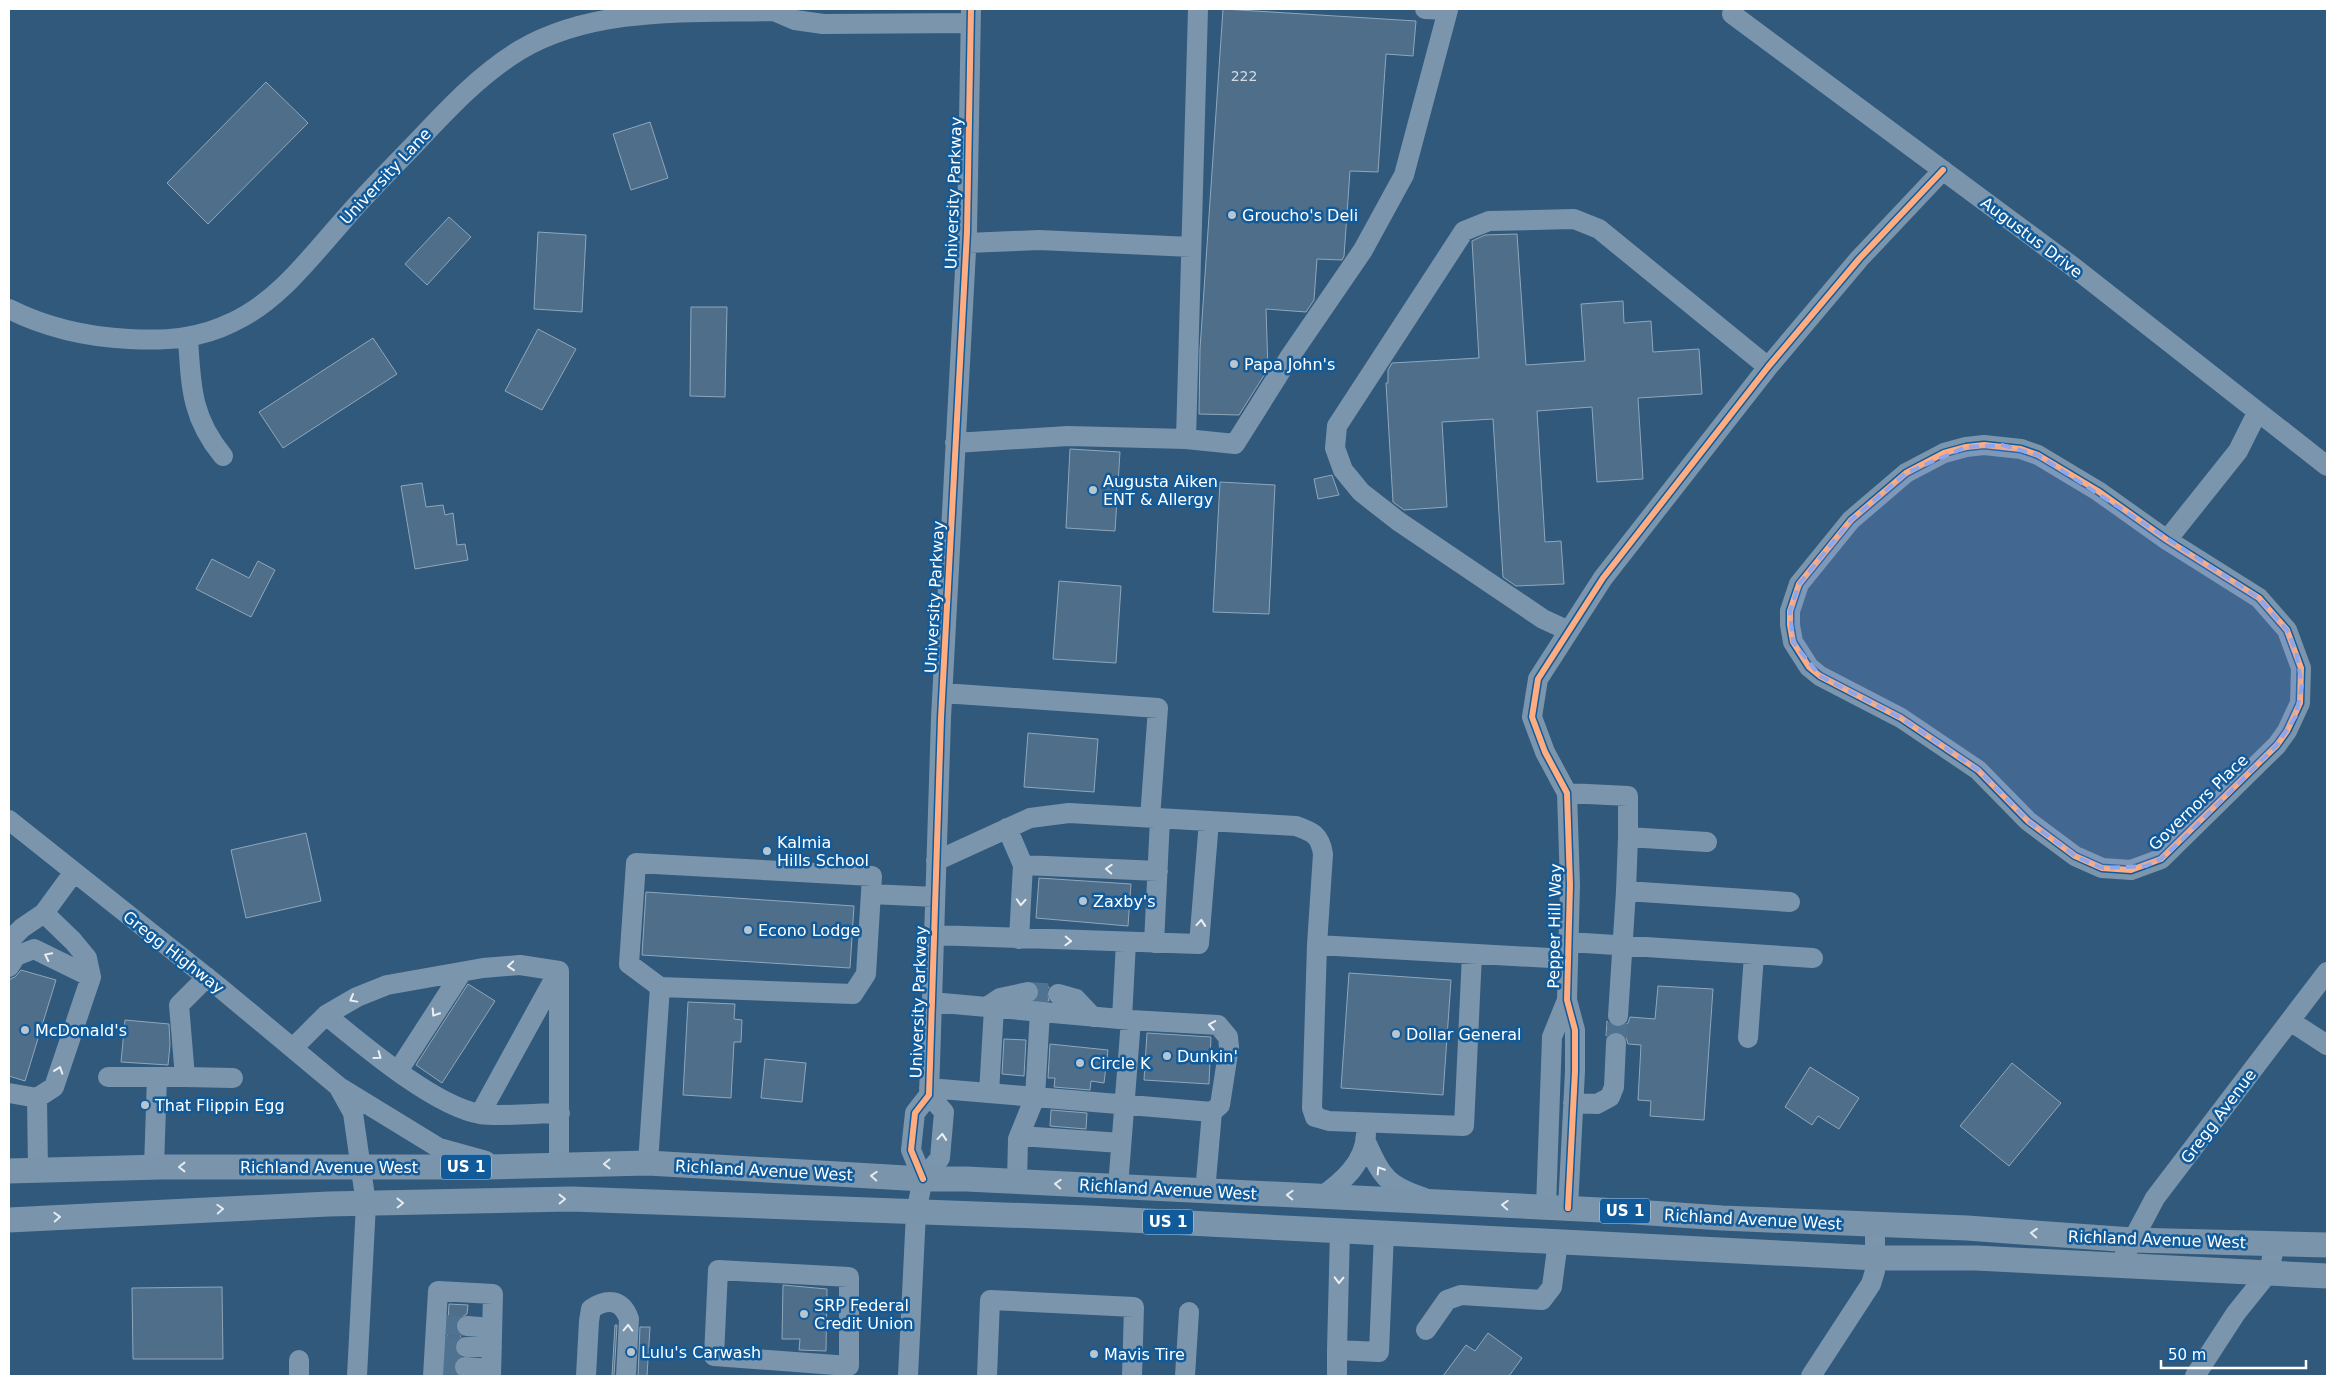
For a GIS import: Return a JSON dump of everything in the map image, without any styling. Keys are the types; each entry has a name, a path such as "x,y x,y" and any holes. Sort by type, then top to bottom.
{"main road":[{"name":"Richland Avenue West","path":"9,1171 154,1167 361,1168 648,1163 923,1179 1967,1228 2132,1240 2327,1246"},
{"name":"Richland Avenue West","path":"9,1220 366,1204 572,1199 1089,1218 1876,1258 1976,1258 2327,1276"}],"street":[{"path":"1186,439 1198,9"},
{"path":"955,443 1068,436 1186,439 1235,444 1289,358 1363,250 1404,175 1448,10 1425,9"},
{"name":"University Lane","path":"9,309 34,321 80,334 139,339 188,338 234,322 272,297 456,101 497,66 521,50 547,37 612,20 672,14 776,10 795,20 823,24 971,16"},
{"name":"Augustus Drive","path":"1732,14 2076,269 2257,413 2327,466"},
{"name":"University Parkway","path":"923,1179 911,1150 915,1113 929,1091 943,693 967,243 971,16"},
{"path":"1618,1016 1626,891 1628,796 1567,793 1545,752 1532,717 1538,679 1603,578 1768,367 1859,259 1943,170"},
{"path":"1569,632 1543,619 1376,504 1361,492 1343,470 1335,448 1337,426 1464,231 1490,221 1574,219 1599,229 1768,367"},
{"path":"967,243 1039,240 1191,247"},
{"path":"188,338 190,376 196,410 208,438 222,456"},
{"path":"2168,540 2238,451 2257,413"},
{"name":"Governors Place","path":"2002,445 2038,455 2098,491 2168,540 2259,598 2287,630 2296,651 2302,686 2296,716 2277,745 2182,840 2161,859 2146,866 2131,870 2102,868 2075,856 2028,821 1978,770 1901,718 1820,676 1808,667 1793,642 1790,611 1799,584 1851,520 1906,473 1944,453 1966,447 2002,445"},
{"path":"943,693 1158,708 1155,818 1158,871 1154,943"},
{"name":"Pepper Hill Way","path":"1557,1208 1573,1103 1574,1030 1567,1000 1570,885 1567,793"},
{"path":"936,861 1030,818 1069,813 1296,826 1310,831 1321,841 1323,854 1317,945 1312,1108 1315,1117 1329,1121 1464,1126 1472,954"},
{"name":"Gregg Highway","path":"9,820 207,977 338,1086 439,1148 480,1160 529,1166"},
{"path":"934,935 1199,944 1209,822"},
{"path":"1007,828 1023,865 1019,939"},
{"path":"1628,837 1707,842"},
{"path":"636,863 872,876 866,974 854,994 660,987 630,964 636,863"},
{"path":"1023,865 1158,871"},
{"path":"9,941 22,928 44,913 74,872"},
{"path":"1626,891 1790,902"},
{"path":"872,894 935,897"},
{"path":"9,1093 37,1098 54,1087 91,977 87,958 73,941 44,913"},
{"path":"1118,1187 1125,1104 1126,942"},
{"path":"1317,945 1472,954 1568,951 1622,946 1814,958"},
{"path":"9,967 16,956 34,949 91,977"},
{"path":"1748,1038 1754,954"},
{"path":"293,1048 326,1015 357,997 387,986 462,972 520,965 559,971"},
{"path":"559,971 559,1165"},
{"path":"480,1114 559,971"},
{"path":"398,1071 462,972"},
{"name":"Gregg Avenue","path":"2119,1266 2155,1198 2327,972"},
{"path":"185,1077 179,1004 207,977"},
{"path":"648,1163 660,987"},
{"path":"989,1093 990,1007 1000,998 1028,992"},
{"path":"1058,994 1076,999 1093,1017"},
{"name":"Pepper Hill Way","path":"1557,1208 1552,1037 1567,1000"},
{"path":"931,1002 1126,1020 1218,1025 1228,1037 1229,1047 1220,1105 1212,1112 1205,1192"},
{"path":"1017,1182 1020,1136 1035,1097 1040,1012"},
{"path":"326,1015 398,1071 442,1099 480,1114 560,1113"},
{"path":"2290,1021 2327,1045"},
{"path":"1573,1103 1597,1104 1610,1097 1614,1087 1616,1043"},
{"path":"108,1077 233,1078"},
{"path":"154,1167 157,1077"},
{"name":"Gregg Highway","path":"338,1086 353,1113 366,1204 357,1376"},
{"path":"929,1091 989,1093 1212,1112"},
{"name":"University Parkway","path":"908,1376 916,1212 923,1179 940,1158 944,1112 929,1091"},
{"path":"37,1098 38,1170"},
{"path":"1366,1122 1366,1142 1378,1168 1388,1181 1407,1193 1436,1202"},
{"path":"1020,1136 1121,1143"},
{"path":"1321,1197 1342,1182 1354,1167 1366,1142"},
{"path":"1811,1376 1871,1284 1876,1258 1875,1225"},
{"path":"1337,1376 1340,1231"},
{"path":"1338,1350 1379,1352 1384,1233"},
{"path":"1426,1330 1447,1300 1461,1295 1542,1300 1552,1287 1558,1241"},
{"path":"2195,1376 2236,1313 2269,1272 2274,1243"},
{"path":"718,1270 849,1277 849,1366 820,1370 714,1356 718,1270"},
{"path":"437,1360 440,1324 438,1291 493,1294 491,1372 465,1367"},
{"path":"987,1376 990,1300 1134,1307 1132,1376"},
{"path":"586,1376 588,1321 591,1309 601,1302 610,1302 620,1305 626,1311 628,1319 626,1376"},
{"path":"1186,1376 1189,1312"},
{"path":"467,1326 492,1338"},
{"path":"466,1347 492,1338"}],"highlighted area":[{"path":"2002,445 2038,455 2259,598 2287,630 2296,651 2302,685 2296,716 2277,745 2161,859 2146,866 2102,868 2075,856 2028,821 1978,770 1901,718 1820,676 1793,642 1790,611 1799,584 1851,520 1906,473 1966,447"}],"building":[{"path":"1223,9 1416,21 1413,56 1386,54 1378,172 1350,171 1344,256 1342,260 1317,259 1314,300 1306,312 1266,309 1268,369 1239,415 1199,414 1200,349"},
{"path":"266,82 308,123 208,224 167,183"},
{"path":"650,122 668,178 631,190 613,134"},
{"path":"449,217 471,237 427,285 405,264"},
{"path":"538,232 586,235 582,312 534,309"},
{"path":"1517,234 1526,365 1585,361 1581,304 1623,301 1624,323 1651,321 1653,352 1699,349 1702,394 1638,398 1643,479 1597,482 1592,407 1537,411 1545,542 1561,541 1564,584 1516,586 1503,577 1493,419 1442,422 1447,507 1404,510 1393,502 1386,383 1388,383 1388,370 1392,363 1479,358 1472,241 1485,235"},
{"path":"691,307 727,307 725,397 690,396"},
{"path":"538,329 576,349 542,410 505,391"},
{"path":"373,338 397,374 283,448 259,412"},
{"name":"Augusta Aiken ENT & Allergy","path":"1070,449 1120,452 1115,531 1066,528"},
{"path":"1332,475 1339,495 1318,499 1314,479"},
{"path":"1220,482 1275,485 1269,614 1213,612"},
{"path":"422,483 426,507 443,505 445,515 453,513 457,545 465,544 468,560 415,569 401,486"},
{"path":"212,559 249,578 258,561 275,570 251,617 196,589"},
{"path":"1059,581 1121,586 1116,663 1053,659"},
{"path":"1028,733 1098,739 1094,792 1024,787"},
{"path":"306,833 321,901 246,918 231,850"},
{"name":"Zaxby's","path":"1039,878 1131,884 1128,926 1036,918"},
{"name":"Econo Lodge","path":"646,892 854,906 850,968 642,955"},
{"name":"McDonald's","path":"21,970 56,980 25,1081 9,1076 9,984 10,979 15,977"},
{"name":"Dollar General","path":"1349,973 1451,980 1443,1095 1341,1088"},
{"path":"468,984 495,1001 442,1083 416,1065"},
{"path":"1038,986 1049,987 1046,991 1049,1001 1037,1000 1039,995"},
{"path":"1658,986 1713,989 1704,1120 1650,1116 1651,1101 1638,1100 1641,1045 1628,1044 1626,1037 1617,1031 1611,1032 1606,1036 1607,1021 1611,1026 1618,1028 1628,1023 1630,1017 1655,1019"},
{"path":"688,1002 735,1004 734,1019 742,1020 741,1042 734,1042 731,1098 683,1095"},
{"path":"125,1020 169,1024 170,1045 168,1065 121,1062"},
{"name":"Dunkin'","path":"1147,1033 1211,1037 1209,1084 1144,1080"},
{"path":"1004,1039 1026,1040 1024,1076 1002,1074"},
{"name":"Circle K","path":"1050,1044 1108,1050 1104,1083 1091,1081 1090,1090 1054,1087 1055,1078 1048,1078"},
{"path":"765,1059 806,1063 802,1102 761,1098"},
{"path":"2012,1063 2061,1103 2009,1166 1960,1126"},
{"path":"1810,1067 1859,1098 1839,1129 1818,1116 1812,1125 1785,1107"},
{"path":"1051,1110 1087,1113 1086,1129 1050,1126"},
{"name":"SRP Federal Credit Union","path":"783,1285 827,1289 826,1351 799,1350 800,1339 782,1339"},
{"path":"222,1287 223,1359 133,1359 132,1288"},
{"path":"449,1304 468,1305 467,1314 458,1319 455,1325 457,1332 461,1336 456,1341 454,1347 459,1357 453,1366 458,1376 445,1376"},
{"path":"615,1325 617,1325 614,1376 612,1376"},
{"path":"640,1327 650,1327 647,1376 638,1376"},
{"path":"1488,1333 1522,1358 1509,1376 1443,1376 1466,1345 1475,1351"}],"tunnel":[{"path":"1028,992 1058,994"},
{"path":"1616,1043 1618,1016"},
{"path":"444,1325 467,1326"},
{"path":"443,1346 466,1347"},
{"path":"442,1366 465,1367"}],"cycle path":[{"path":"923,1179 911,1150 915,1113 929,1095 941,718 967,232 971,9"},
{"path":"1568,1208 1575,1071 1575,1030 1567,1000 1570,885 1567,793 1545,752 1532,717 1538,679 1603,578 1768,367 1859,259 1943,170"},
{"path":"1984,445 2021,449 2038,455 2098,491 2167,540 2259,598 2287,630 2301,668 2300,703 2287,731 2277,745 2161,859 2131,870 2102,868 2075,856 2028,821 1978,770 1901,718 1820,676 1809,667 1793,642 1790,611 1799,584 1851,520 1906,473 1944,453 1966,447 1984,445"}],"place":[{"name":"Groucho's Deli","path":"1232,215"},
{"name":"Papa John's","path":"1234,364"},
{"name":"Augusta Aiken ENT & Allergy","path":"1093,490"},
{"name":"Kalmia Hills School","path":"767,851"},
{"name":"Zaxby's","path":"1083,901"},
{"name":"Econo Lodge","path":"748,930"},
{"name":"McDonald's","path":"25,1030"},
{"name":"Dollar General","path":"1396,1034"},
{"name":"Dunkin'","path":"1167,1056"},
{"name":"Circle K","path":"1080,1063"},
{"name":"That Flippin Egg","path":"145,1105"},
{"name":"SRP Federal Credit Union","path":"804,1314"},
{"name":"Lulu's Carwash","path":"631,1352"},
{"name":"Mavis Tire","path":"1094,1354"}]}
